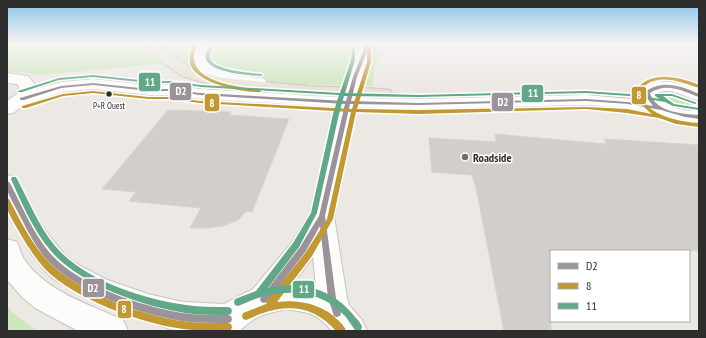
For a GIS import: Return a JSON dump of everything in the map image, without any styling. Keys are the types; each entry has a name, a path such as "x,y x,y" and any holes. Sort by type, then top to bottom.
{"highway":[{"path":"169,60 188,73 222,83 300,91 384,94"}],"main road":[{"path":"199,60 205,69 219,76 247,82 384,94 443,96"},
{"path":"264,299 303,249 322,216 344,116 361,60"},
{"path":"7,78 17,78 24,91"},
{"path":"7,109 24,91 93,84 149,90 171,90 200,94 392,104 586,100 628,103 663,109 682,115 699,117"},
{"path":"300,99 390,99 443,96 647,92 650,88 663,86 681,89 698,95"},
{"path":"647,92 650,100 663,109"},
{"path":"7,183 39,242 55,264 82,282 134,304 177,316 202,319 222,325 252,303 284,295 303,296 321,302 344,322"},
{"path":"322,216 332,298 344,322"},
{"path":"7,250 15,268 34,289 52,302 112,331"}],"green space":[{"path":"7,60 378,60 372,86 308,84 289,93 225,89 178,75 160,64 40,75 22,72 7,73"},
{"path":"668,93 679,95 692,103 692,105 688,107 680,107 671,105 661,98 661,95"},
{"path":"7,306 12,312 37,331 7,331"}],"building":[{"path":"168,110 231,112 229,115 289,119 252,212 246,211 238,220 223,226 190,228 201,208 129,201 136,192 102,189"},
{"path":"495,134 607,144 604,139 699,145 699,251 550,250 551,331 504,331 476,188 472,175 432,172 429,138 496,142"}],"transit line":[{"name":"8","path":"192,60 194,67 201,75 211,81 236,88 259,91"},
{"name":"11","path":"209,60 211,63 224,69 261,75"},
{"name":"11","path":"258,294 296,245 314,213 336,114 353,60"},
{"name":"D2","path":"264,299 303,249 322,216 344,116 355,77 362,60"},
{"name":"8","path":"270,304 309,254 330,219 352,118 369,60"},
{"name":"11","path":"20,91 59,79 93,76 149,82 172,82 201,86 340,94 419,96 586,92 629,95 664,101"},
{"name":"8","path":"699,87 680,80 659,78 646,83 639,89 639,91 642,101 648,109 661,117 684,124 699,125"},
{"name":"D2","path":"22,99 61,87 93,84 149,90 171,90 200,94 340,102 419,104 586,100 628,103 663,109"},
{"name":"D2","path":"699,96 680,88 666,86 647,92 649,98 660,108 677,114 699,117"},
{"name":"8","path":"24,107 63,95 93,92 200,102 340,110 419,112 586,108 627,111 662,117"},
{"name":"11","path":"695,103 672,95 657,95 673,105 699,109"},
{"name":"11","path":"14,179 34,220 46,240 61,257 85,275 117,290 150,301 192,310 228,311"},
{"name":"D2","path":"7,183 34,236 47,255 67,273 81,282 115,298 151,310 189,318 228,319"},
{"name":"8","path":"7,201 25,236 42,261 61,278 75,287 109,304 161,321 189,326 228,327"},
{"name":"D2","path":"325,203 322,216 332,298 337,313"},
{"name":"11","path":"238,302 271,290 288,288 304,289 320,294 334,301 347,312 358,327"},
{"name":"8","path":"246,316 259,310 285,305 310,307 322,312 342,331"}],"place":[{"name":"P+R Ouest","path":"109,94"},
{"name":"Roadside","path":"465,157"}]}
